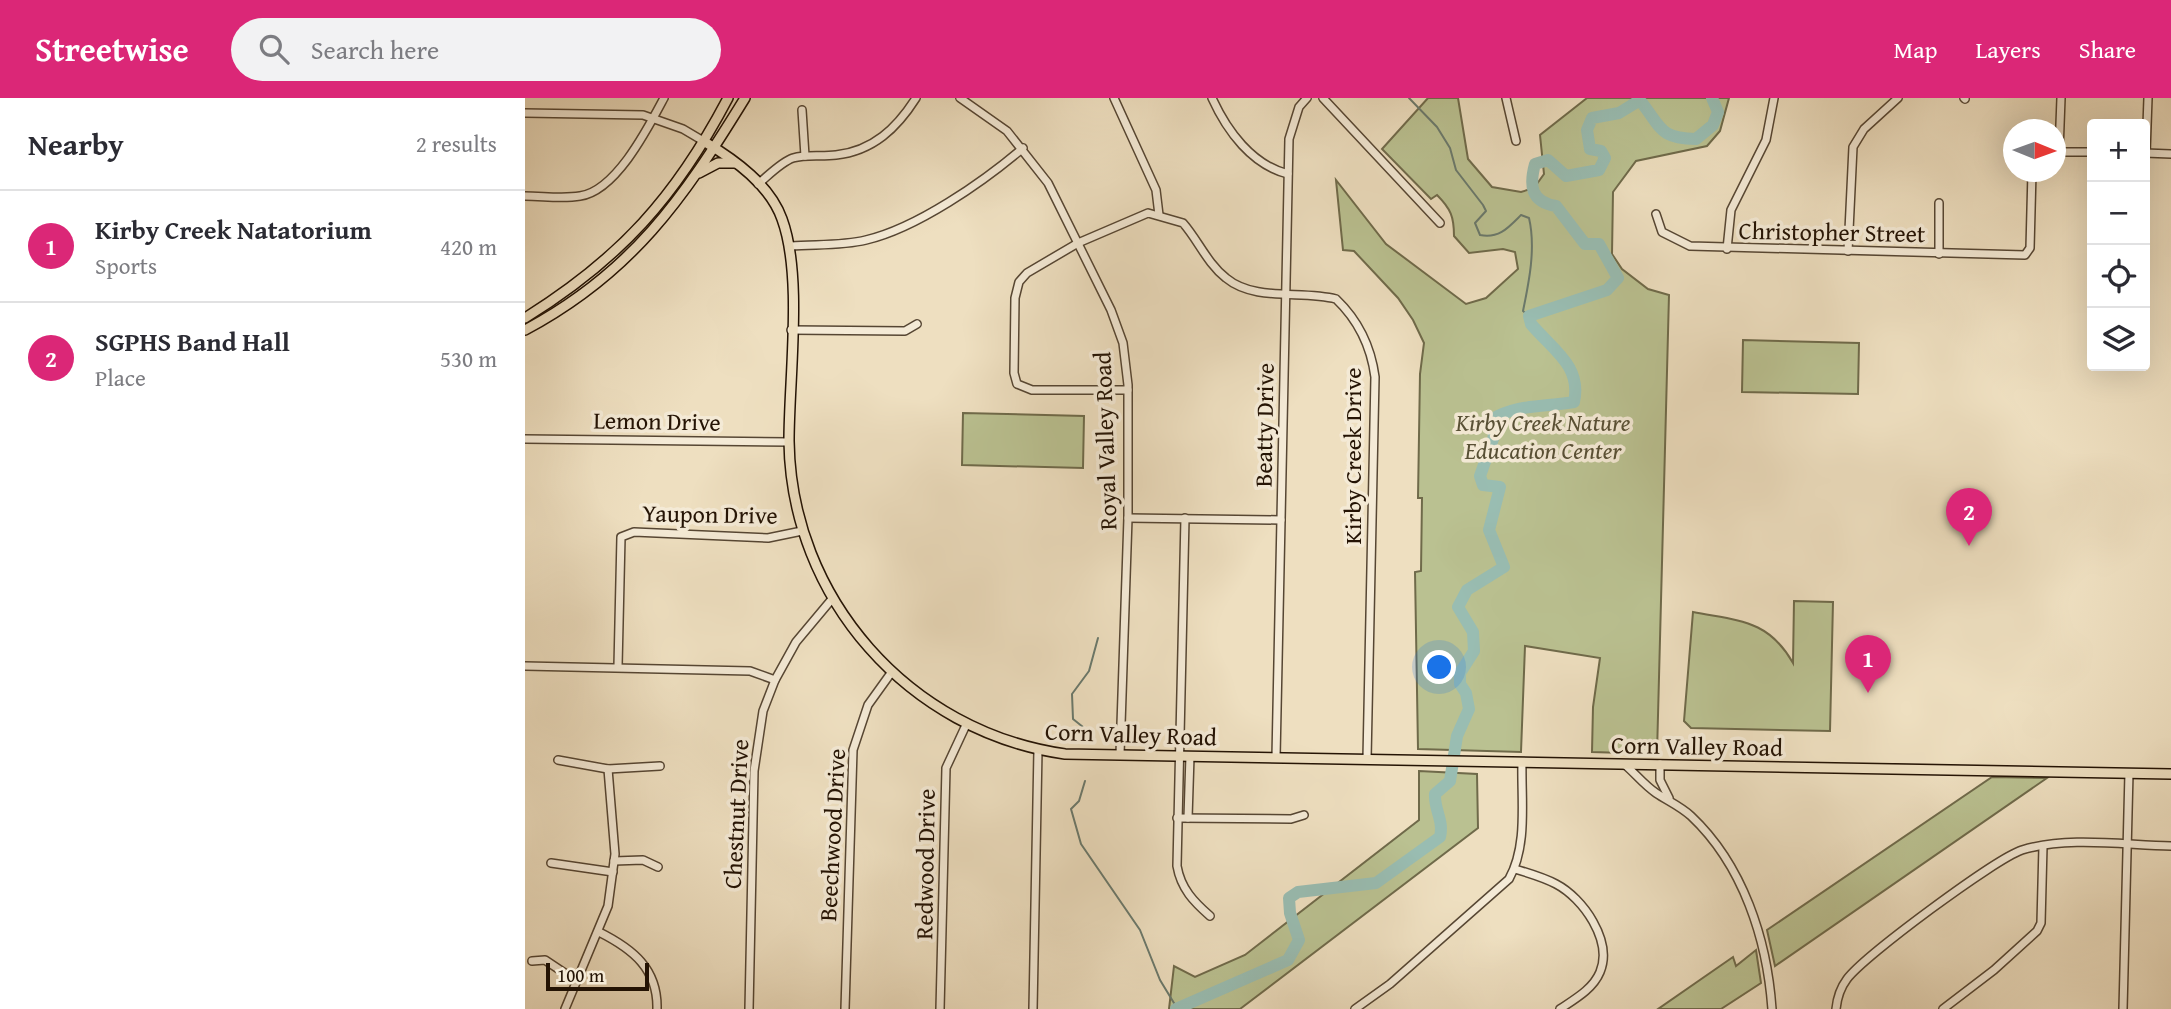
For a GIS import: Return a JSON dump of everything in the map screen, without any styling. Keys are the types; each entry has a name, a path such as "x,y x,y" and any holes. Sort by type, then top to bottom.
{"main road":[{"path":"525,318 597,269 655,212 705,142 728,98"},
{"path":"525,330 617,267 670,212 745,98"},
{"name":"Corn Valley Road","path":"705,142 736,163 758,184 782,217 791,246 791,476 802,531 832,599 862,643 891,673 930,703 966,725 1001,740 1065,754 2171,774"},
{"path":"695,176 713,165 736,163"}],"street":[{"path":"525,196 580,197 604,186 627,158 664,98"},
{"path":"758,184 790,159 836,155 861,149 883,138 902,120 916,98"},
{"name":"Royal Valley Road","path":"960,98 983,112 1023,148 1048,183 1111,310 1123,343 1128,390 1128,518 1120,754"},
{"path":"1114,98 1156,190 1159,215 1148,213 1079,243 1037,265 1019,282 1014,314 1014,373 1017,384 1032,390 1128,390"},
{"path":"1212,98 1233,134 1256,159 1271,170 1288,174"},
{"name":"Beatty Drive","path":"1276,757 1288,174 1291,127 1299,107 1307,98"},
{"path":"1323,98 1440,223"},
{"path":"1506,98 1516,141"},
{"path":"1727,249 1731,210 1766,140 1774,98"},
{"path":"1848,251 1853,147 1864,130 1898,98"},
{"path":"2059,119 2061,98"},
{"path":"2147,119 2148,98"},
{"path":"802,110 805,156"},
{"name":"Corn Valley Road","path":"525,113 653,118 705,142"},
{"path":"791,246 866,240 890,231 950,202 989,177 1023,148"},
{"path":"2066,151 2087,152"},
{"path":"2150,153 2171,154"},
{"name":"Christopher Street","path":"1656,214 1662,232 1673,240 1690,246 2025,255 2030,248 2032,182"},
{"path":"1939,203 1939,254"},
{"name":"Kirby Creek Drive","path":"1159,215 1183,223 1212,265 1228,280 1252,289 1286,295 1336,299 1363,335 1374,370 1367,759"},
{"path":"791,330 905,331 917,324"},
{"name":"Lemon Drive","path":"525,439 789,442"},
{"path":"1128,518 1281,520"},
{"path":"1185,518 1177,818 1180,881 1193,901 1210,916"},
{"name":"Yaupon Drive","path":"618,666 621,537 634,532 768,538 802,531"},
{"name":"Chestnut Drive","path":"749,1009 754,771 763,711 775,680 796,642 832,599"},
{"path":"525,666 750,671 775,680"},
{"name":"Beechwood Drive","path":"845,1009 853,750 868,705 891,673"},
{"name":"Redwood Drive","path":"940,1009 946,768 966,725"},
{"path":"1033,1009 1038,750"},
{"path":"1188,818 1190,757"},
{"path":"558,760 608,769 660,766"},
{"path":"1355,1009 1390,984 1494,895 1515,869 1521,839 1522,762"},
{"path":"1624,764 1657,794 1669,798"},
{"path":"1660,764 1660,780 1669,798 1715,842 1740,884 1760,936 1772,1009"},
{"path":"565,1009 608,906 614,861 608,769"},
{"path":"2123,1009 2129,773"},
{"path":"1177,818 1291,819 1304,815"},
{"path":"1836,1009 1837,1000 1847,979 1874,954 1987,869 2021,850 2065,842 2171,846"},
{"path":"1943,1009 1994,970 2037,931 2041,923 2043,846"},
{"path":"614,861 643,860 658,867"},
{"path":"551,863 613,872"},
{"path":"1515,869 1557,884 1570,894 1587,914 1601,942 1600,971 1589,988 1560,1009"},
{"path":"599,932 623,944 643,961 657,991 657,1009"},
{"path":"531,961 545,960 575,980"}],"green space":[{"name":"Kirby Creek Nature Education Center","path":"1428,98 1458,98 1468,159 1492,187 1521,192 1534,188 1544,174 1540,135 1587,98 1729,98 1720,131 1707,146 1636,161 1613,192 1612,254 1622,269 1648,289 1669,295 1657,754 1592,752 1593,707 1600,658 1525,646 1521,752 1418,749 1415,572 1421,571 1422,498 1418,498 1420,374 1424,343 1398,298 1354,251 1343,250 1336,180 1386,244 1466,304 1486,298 1518,269 1515,252 1503,249 1469,253 1454,236 1451,214 1442,200 1437,195 1431,199 1382,149"},
{"path":"1743,340 1859,343 1858,394 1742,392"},
{"path":"963,413 1084,416 1083,468 962,465"},
{"path":"1794,601 1833,602 1830,731 1691,728 1684,721 1693,612 1751,624 1773,638 1793,663"},
{"path":"1419,771 1477,774 1478,828 1240,1009 1169,1009 1174,966 1195,977 1245,955 1419,820"},
{"path":"1992,777 2047,778 1775,966 1767,930"},
{"path":"1756,950 1761,983 1721,1009 1658,1009 1733,957 1736,966"}],"waterway":[{"path":"1409,98 1437,127 1450,148 1456,170 1483,205 1486,211 1475,223 1480,235 1498,234 1521,215 1529,218 1532,253 1523,311 1529,316"},
{"path":"1176,1009 1288,960 1299,940 1290,913 1289,898 1298,892 1376,883 1440,837 1441,825 1435,794 1450,781 1457,736 1469,709 1466,693 1460,684 1460,673 1474,651 1473,632 1458,607 1467,590 1504,567 1489,530 1500,487 1483,485 1480,476 1494,436 1491,420 1510,411 1574,402 1574,378 1570,368 1531,324 1529,316 1607,290 1618,278 1599,244 1585,244 1556,206 1537,197 1532,186 1535,164 1548,160 1566,176 1599,170 1605,158 1601,151 1590,149 1587,130 1592,118 1619,113 1637,102 1642,103 1658,126 1668,134 1696,139 1713,125 1718,112 1712,98"},
{"path":"1083,727 1073,719 1072,694 1089,671 1098,638"},
{"path":"1085,781 1079,801 1071,809 1081,844 1140,930 1160,980 1177,1008"}],"place":[{"name":"SGPHS Band Hall","path":"1969,546"},
{"name":"Kirby Creek Natatorium","path":"1868,693"}]}
